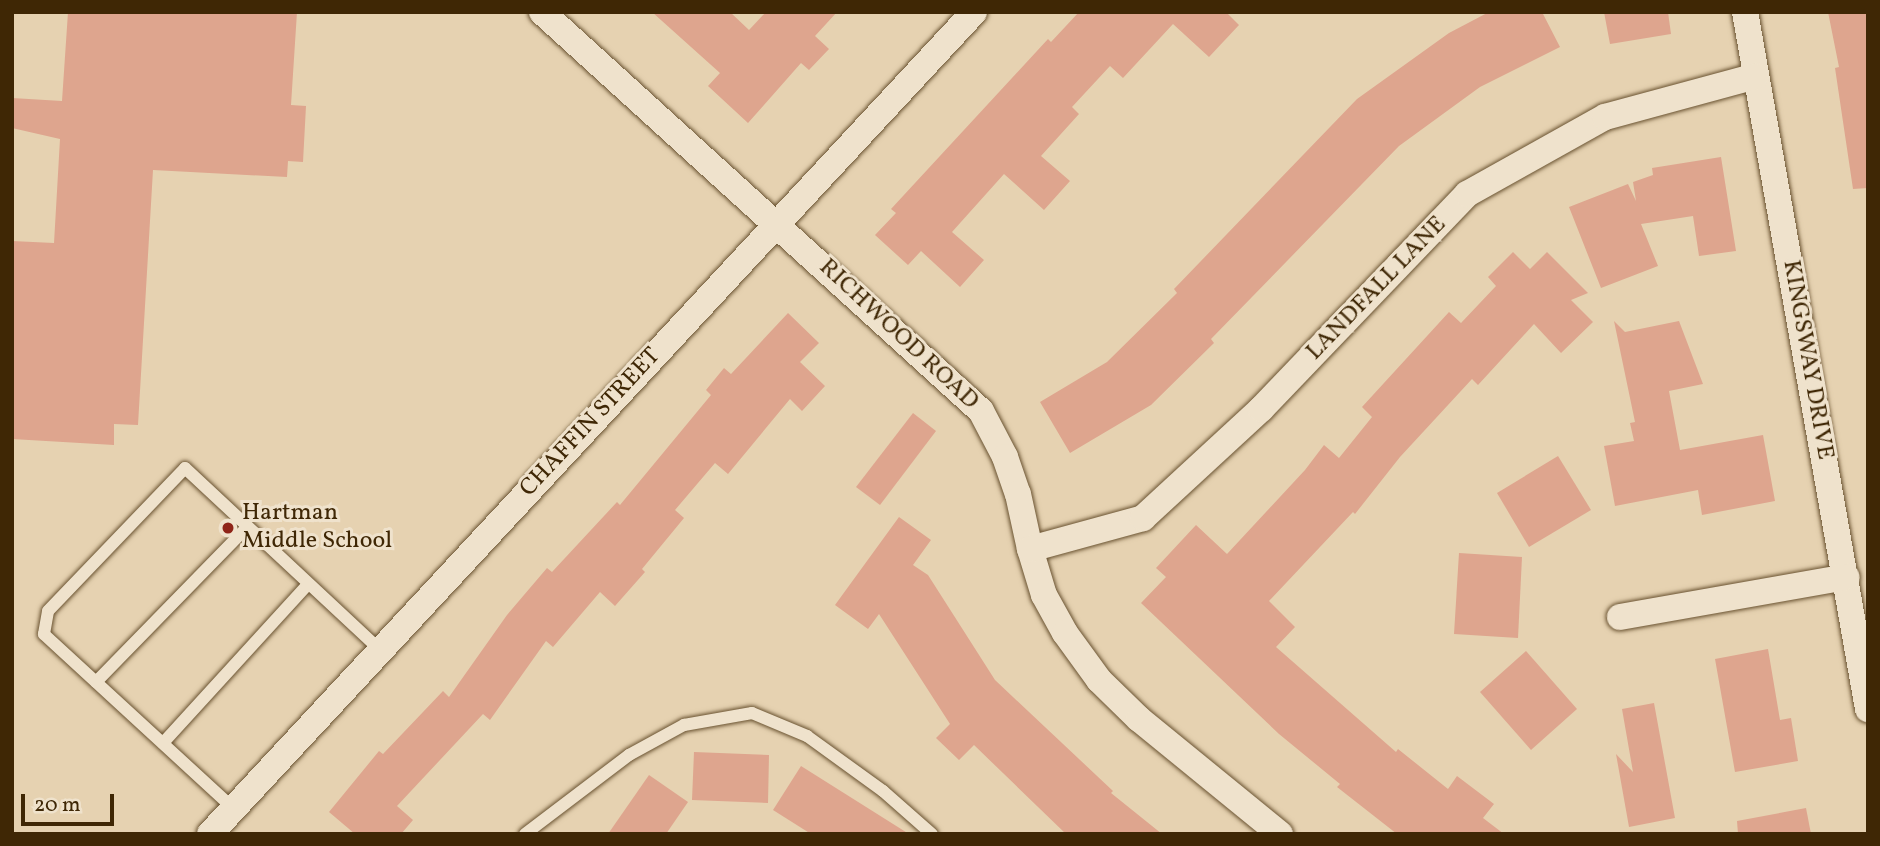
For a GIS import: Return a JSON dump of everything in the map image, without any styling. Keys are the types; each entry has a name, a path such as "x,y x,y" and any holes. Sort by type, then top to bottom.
{"street":[{"name":"RICHWOOD ROAD","path":"542,12 981,411 1005,457 1014,482 1044,595 1065,633 1099,680 1139,719 1280,834"},
{"name":"CHAFFIN STREET","path":"209,834 974,12"},
{"name":"KINGSWAY DRIVE","path":"1745,12 1868,709"},
{"name":"LANDFALL LANE","path":"1030,549 1143,519 1261,409 1467,194 1605,117 1756,76"},
{"path":"1620,617 1846,577"}],"lane":[{"path":"233,808 44,634 48,611 185,468 380,650"},
{"path":"96,682 247,527"},
{"path":"163,743 309,584"},
{"path":"525,834 629,755 684,725 752,713 807,736 883,791 932,834"}],"building":[{"path":"68,12 297,12 291,105 306,106 303,162 288,161 287,177 153,170 138,425 114,424 114,445 12,439 12,241 54,243 60,139 12,128 12,98 62,101"},
{"path":"652,12 730,12 749,30 766,12 837,12 815,36 829,49 809,70 801,63 748,123 708,86 720,73"},
{"path":"1079,12 1226,12 1239,25 1209,57 1173,24 1123,78 1110,66 1072,107 1079,114 1041,156 1070,181 1044,210 1004,174 952,232 984,260 960,287 921,251 908,265 875,235 896,213 891,209 1048,39 1051,42"},
{"path":"1489,12 1542,12 1560,47 1480,87 1399,146 1211,339 1214,343 1151,405 1070,453 1040,402 1107,362 1177,293 1174,289 1357,99 1449,33"},
{"path":"1604,12 1668,12 1671,34 1610,44"},
{"path":"1828,12 1868,12 1868,188 1853,189 1835,68 1839,67"},
{"path":"1721,157 1736,251 1699,256 1693,216 1641,224 1658,266 1601,288 1569,207 1628,184 1636,201 1633,182 1653,175 1652,168"},
{"path":"1513,252 1530,269 1547,252 1588,293 1571,300 1593,322 1561,353 1534,324 1478,385 1472,379 1400,457 1355,514 1353,512 1269,601 1295,627 1276,647 1396,752 1398,749 1448,789 1457,776 1494,804 1483,818 1504,834 1397,834 1337,787 1340,784 1279,734 1141,603 1166,577 1156,568 1196,525 1227,554 1305,470 1324,445 1339,458 1372,417 1362,407 1449,312 1461,323 1496,286 1488,277"},
{"path":"788,313 819,343 800,362 825,386 802,411 790,399 728,474 715,463 675,510 684,518 642,569 645,572 615,606 600,592 553,647 546,641 490,720 483,714 397,806 413,820 401,834 355,834 329,812 379,751 383,754 443,691 449,697 507,615 547,568 552,572 617,502 620,505 711,395 706,390 724,368 731,374"},
{"path":"1614,321 1625,332 1679,321 1703,384 1669,391 1680,450 1763,435 1775,501 1702,515 1698,490 1615,506 1604,446 1634,441 1630,423 1635,422"},
{"path":"913,413 936,431 880,505 856,487"},
{"path":"1558,456 1591,510 1529,547 1497,493"},
{"path":"899,517 931,540 913,565 928,575 995,680 1113,791 1111,793 1162,834 1066,834 974,745 959,760 936,738 950,724 879,614 868,629 835,605"},
{"path":"1459,553 1522,557 1518,638 1454,634"},
{"path":"1768,649 1780,720 1791,718 1798,761 1735,772 1715,659"},
{"path":"1526,651 1577,709 1531,750 1480,692"},
{"path":"1654,703 1675,818 1629,827 1616,754 1633,772 1622,709"},
{"path":"694,752 769,755 768,803 692,800"},
{"path":"801,766 909,834 811,834 773,810"},
{"path":"649,775 688,802 666,834 608,834"},
{"path":"1806,808 1811,834 1738,834 1737,821"}],"place":[{"name":"Hartman Middle School","path":"228,528"}]}
